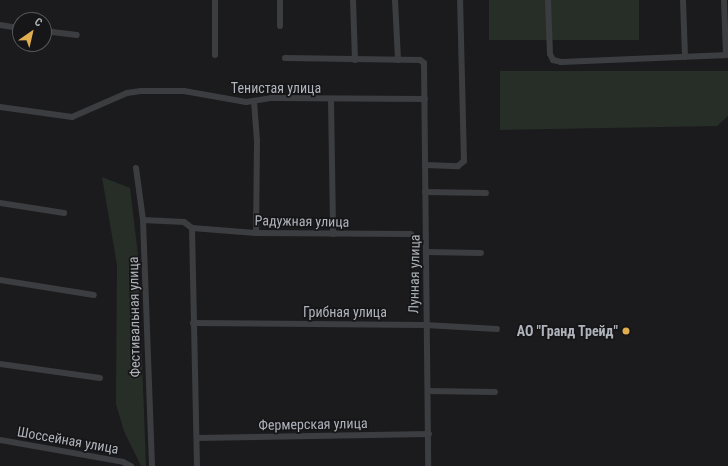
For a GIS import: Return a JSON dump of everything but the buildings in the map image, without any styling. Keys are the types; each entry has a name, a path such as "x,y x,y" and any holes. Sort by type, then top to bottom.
{"street":[{"path":"215,0 215,55"},
{"path":"280,0 280,26"},
{"path":"353,0 355,60"},
{"path":"285,58 398,60 395,0"},
{"path":"425,165 458,166 464,161 460,0"},
{"path":"548,0 550,54 553,60 561,62 727,55 724,0"},
{"path":"684,0 685,56"},
{"path":"0,25 12,27"},
{"path":"52,32 77,35"},
{"name":"Лунная улица","path":"398,60 423,60 426,82 425,192 427,252 425,325 428,391 428,466"},
{"name":"Тенистая улица","path":"0,107 72,118 127,93 184,91 230,101 254,101 271,98 331,100 426,99"},
{"path":"331,100 333,234"},
{"path":"254,101 257,141 256,233"},
{"name":"Фестивальная улица","path":"136,168 143,220 152,466"},
{"path":"425,192 486,193"},
{"path":"0,203 64,213"},
{"name":"Радужная улица","path":"143,220 184,222 192,228 256,233 411,234"},
{"path":"192,228 197,466"},
{"path":"427,252 481,253"},
{"path":"0,280 94,295"},
{"name":"Грибная улица","path":"193,323 425,325 497,329"},
{"path":"0,364 100,378"},
{"path":"428,391 495,392"},
{"name":"Фермерская улица","path":"197,438 428,434"},
{"name":"Шоссейная улица","path":"0,440 123,462 132,466"}],"shaded area":[{"path":"489,0 639,0 639,40 489,40"},
{"path":"500,71 728,71 728,116 717,126 500,130"},
{"path":"102,177 130,188 138,255 146,466 141,466 124,431 116,404 117,265"}],"place":[{"name":"АО \"Гранд Трейд\"","path":"626,331"}]}
